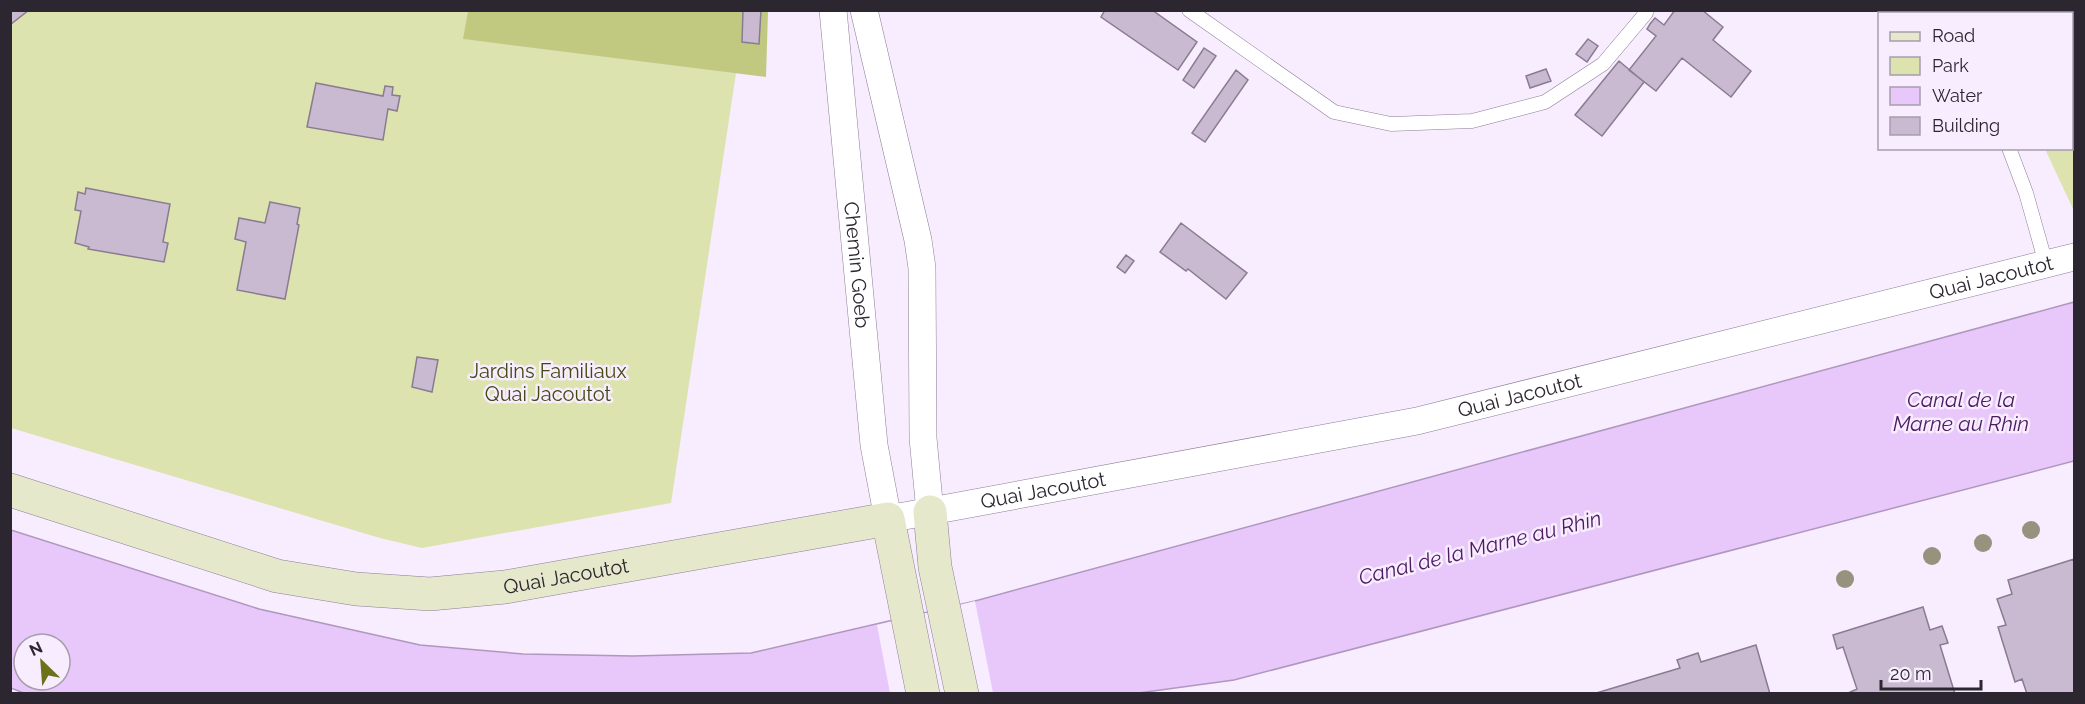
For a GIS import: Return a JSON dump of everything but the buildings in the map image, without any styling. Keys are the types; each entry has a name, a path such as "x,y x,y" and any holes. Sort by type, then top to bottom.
{"main road":[{"name":"Quai Jacoutot","path":"10,490 277,576 356,590 430,594 505,587 888,519"},
{"path":"930,512 935,567 962,693"},
{"path":"888,519 923,693"}],"street":[{"name":"Chemin Goeb","path":"833,10 874,445 888,519"},
{"path":"864,10 918,240 922,268 923,438 930,512"},
{"name":"Quai Jacoutot","path":"888,519 1417,421 2074,256"}],"lane":[{"path":"1189,10 1334,112 1391,124 1473,121 1545,102 1604,64 1646,13"},
{"path":"2010,150 2046,264"}],"green space":[{"name":"Jardins Familiaux Quai Jacoutot","path":"10,11 468,11 464,39 736,73 671,503 422,548 380,538 11,428"},
{"path":"468,11 768,11 766,77 463,39"},
{"path":"2074,11 2074,211 2045,150 2073,150 2073,12 1979,12"}],"water":[{"name":"Canal de la Marne au Rhin","path":"2074,302 2074,461 1234,680 1131,694 26,694 21,692 72,692 72,632 12,632 11,688 11,530 259,609 420,645 523,654 633,656 751,653 975,601"}],"pier":[{"path":"975,601 993,693 890,693 877,625"}]}
